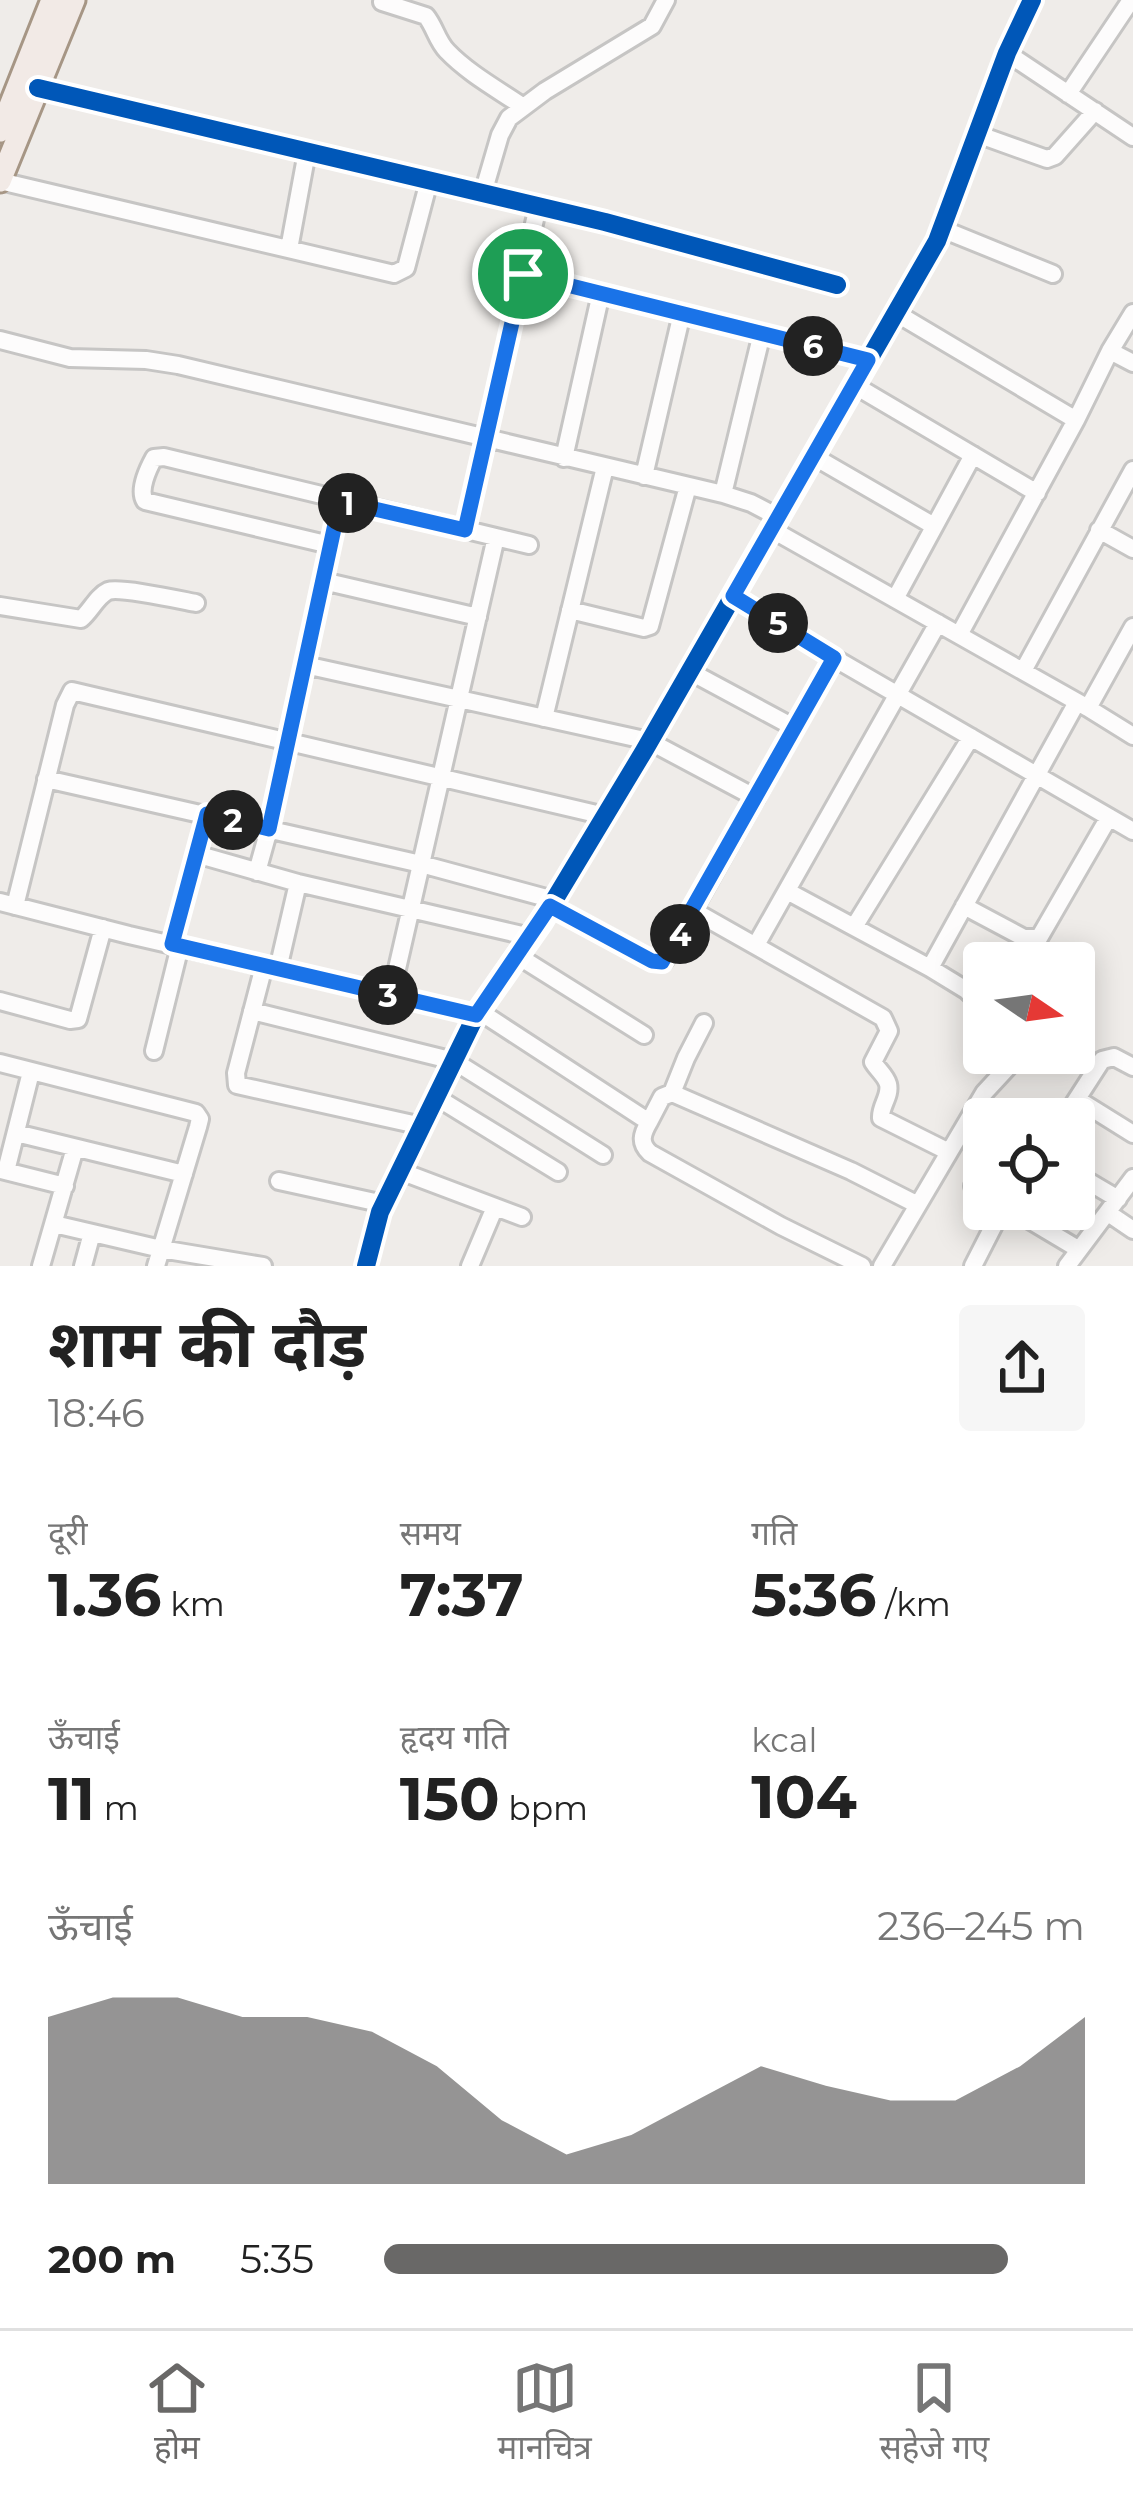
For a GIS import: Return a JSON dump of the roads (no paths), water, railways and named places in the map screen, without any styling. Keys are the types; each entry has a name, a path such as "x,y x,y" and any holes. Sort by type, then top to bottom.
{"main road":[{"path":"0,131 52,0"},
{"path":"0,181 74,0"}],"street":[{"path":"483,194 509,118 652,26 666,0"},
{"path":"366,1266 384,1204 478,1013 531,937 650,741 942,229 1031,0"},
{"path":"1068,94 1131,0"},
{"path":"380,1 426,16 445,50 523,106"},
{"path":"1007,53 1133,137"},
{"path":"38,88 538,206 837,285"},
{"path":"977,134 1047,158 1055,156 1095,112"},
{"path":"289,249 307,152"},
{"path":"0,181 394,274 406,268 429,181"},
{"path":"465,530 538,206"},
{"path":"942,229 1053,274"},
{"path":"523,274 868,360"},
{"path":"564,458 601,293"},
{"path":"896,313 1076,421"},
{"path":"959,635 1133,313"},
{"path":"644,476 682,314"},
{"path":"723,494 762,333"},
{"path":"0,340 61,356 178,364 723,494 1133,736"},
{"path":"1110,351 1133,363"},
{"path":"854,385 1037,493"},
{"path":"895,599 973,455"},
{"path":"813,456 934,526"},
{"path":"330,545 145,501 142,491 154,458 529,545"},
{"path":"544,718 605,467"},
{"path":"1023,671 1133,470"},
{"path":"570,610 644,628 653,623 688,486"},
{"path":"257,872 340,501"},
{"path":"1099,530 1133,549"},
{"path":"391,995 496,537"},
{"path":"322,581 478,617"},
{"path":"0,606 81,619 102,596 116,590 196,603"},
{"path":"733,596 1133,831"},
{"path":"756,945 938,623"},
{"path":"930,968 1037,775 1133,627"},
{"path":"46,779 422,863 552,903 657,963 665,960 694,911 834,658"},
{"path":"304,665 650,741 756,798"},
{"path":"689,671 795,728"},
{"path":"604,816 72,691 8,904 478,1013 649,1122"},
{"path":"854,927 970,737"},
{"path":"154,1051 207,814"},
{"path":"964,906 1024,938 1039,938 1108,817"},
{"path":"196,854 298,884 531,937"},
{"path":"298,884 252,1011 237,1084 422,1126"},
{"path":"788,891 963,988"},
{"path":"694,911 884,1018 889,1031 873,1062 888,1084 881,1118 949,1152"},
{"path":"0,1001 78,1019 103,928"},
{"path":"518,956 644,1035"},
{"path":"252,1011 454,1061 603,1155"},
{"path":"672,1094 704,1023"},
{"path":"1078,1098 1102,1060 1114,1057 1133,1067"},
{"path":"0,1064 196,1113 198,1127 159,1257"},
{"path":"31,1072 3,1170 64,1186"},
{"path":"862,1266 650,1154 642,1134 662,1096 672,1094 918,1205"},
{"path":"436,1097 558,1172"},
{"path":"1095,1110 1133,1134"},
{"path":"16,1133 184,1174"},
{"path":"883,1266 963,1134"},
{"path":"41,1266 75,1148"},
{"path":"400,1171 523,1217"},
{"path":"1067,1266 1133,1178"},
{"path":"279,1180 384,1204"},
{"path":"1095,1191 1133,1230"},
{"path":"470,1266 495,1207"},
{"path":"54,1224 159,1257 258,1266"},
{"path":"973,1266 991,1230"},
{"path":"1046,1230 1078,1249"},
{"path":"83,1266 92,1233"}]}
